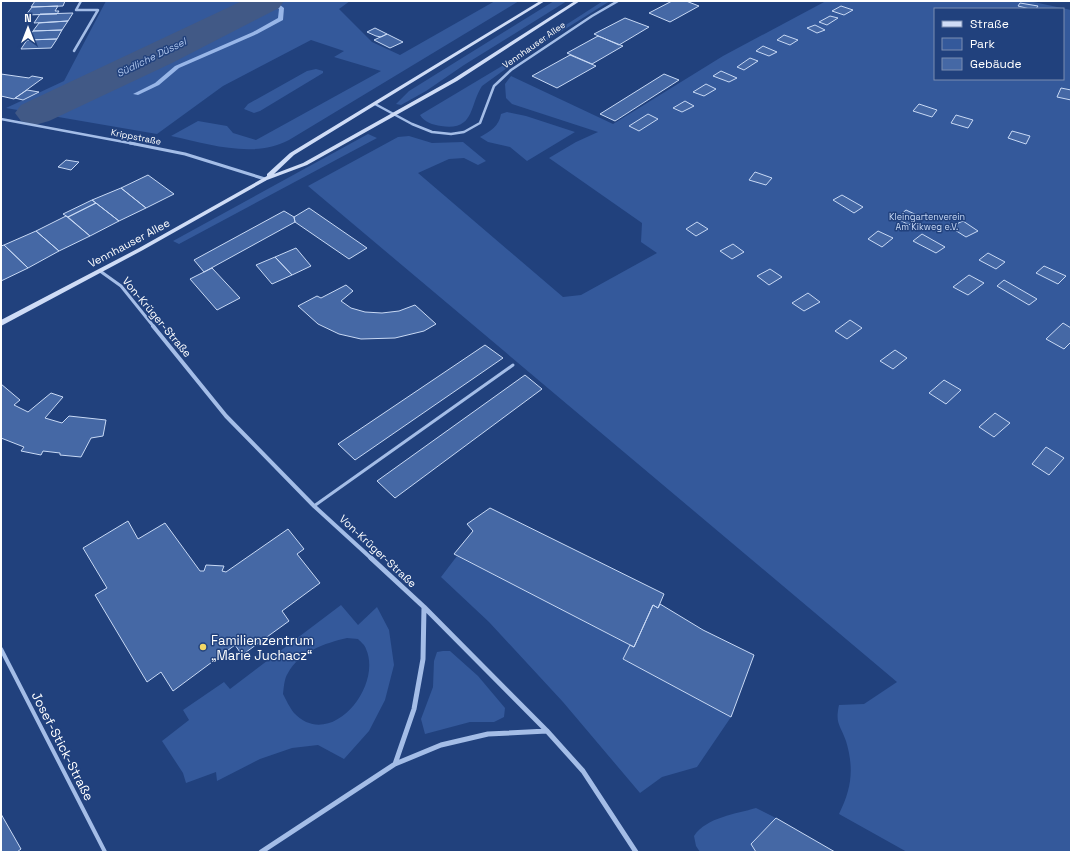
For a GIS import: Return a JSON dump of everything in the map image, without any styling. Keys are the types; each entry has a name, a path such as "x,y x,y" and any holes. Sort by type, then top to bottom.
{"main road":[{"name":"Vennhauser Allee","path":"265,179 292,154 543,1"},
{"name":"Vennhauser Allee","path":"1,323 265,179 305,164 456,80 578,1"}],"street":[{"path":"74,51 98,10 76,10 81,1"},
{"name":"Vennhauser Allee","path":"375,104 432,132 451,134 464,132 480,123 491,91 503,78 592,16 618,1"},
{"name":"Krippstraße","path":"1,119 185,154 265,179"},
{"name":"Von-Krüger-Straße","path":"100,270 121,286 226,416 314,506 424,607 547,731 583,771 636,852"},
{"path":"395,764 414,709 423,658 424,607"},
{"path":"261,852 395,764 441,745 488,734 547,731"}],"lane":[{"path":"314,506 513,365"},
{"name":"Josef-Stick-Straße","path":"1,649 105,852"}],"green space":[{"path":"106,1 350,1 339,9 372,42 400,55 495,1 519,1 289,140 275,146 261,149 246,149 216,146 171,136 198,121 227,126 233,133 256,140 381,71 334,57 344,51 311,40 223,86 157,134 6,108 64,81"},
{"path":"554,1 567,1 464,65 426,91 401,105 396,104 409,91"},
{"path":"603,1 610,1 530,51 527,50"},
{"name":"Kleingartenverein Am Kikweg e.V.","path":"826,1 1029,1 1062,8 934,8 934,80 1064,80 1064,8 1071,10 1071,852 907,852 839,814 847,795 851,769 849,751 838,720 839,705 864,704 897,682 308,186 398,137 409,136 432,143 463,142 486,161 478,165 464,158 449,159 418,173 563,297 581,295 657,253 641,242 642,223 549,158 576,142 598,132 512,104 506,98 505,84 511,76 613,124 723,56"},
{"path":"524,53 526,54 482,86 469,115 460,125 452,127 435,125 426,121 420,115"},
{"path":"316,69 323,71 323,73 260,111 254,113 244,109 248,104 307,71"},
{"path":"507,112 526,116 575,132 527,161 510,147 488,142 480,137 494,128 501,114"},
{"path":"368,134 377,138 179,244 173,241"},
{"path":"457,556 630,645 623,659 731,717 697,767 662,777 640,793 563,702 489,622 441,577"},
{"path":"341,605 358,625 377,607 389,630 394,665 385,700 369,731 344,759 318,745 292,748 260,759 217,781 216,772 186,783 183,773 162,741 189,720 183,710 224,682 230,689","holes":["347,638 358,639 365,648 369,664 367,680 360,696 350,710 337,719 323,724 308,723 294,713 283,694 284,683 288,673 299,659 313,650 330,643"]},
{"path":"450,651 478,676 505,708 504,717 494,722 470,722 425,734 421,719 433,687 434,661 437,652"},
{"path":"756,808 776,818 751,844 756,852 700,852 696,846 694,836 706,824 722,817"}],"building":[{"path":"35,1 65,1 63,6 31,7"},
{"path":"672,1 686,1 699,6 670,22 649,13"},
{"path":"1020,3 1038,6 1037,8 1026,8 1018,6"},
{"path":"58,6 55,11 59,11 57,14 26,15 32,7"},
{"path":"841,6 853,10 844,15 832,11"},
{"path":"73,13 68,21 34,23 40,14"},
{"path":"830,16 838,18 827,25 819,22"},
{"path":"625,18 649,27 619,45 594,34"},
{"path":"68,21 62,30 33,31 39,23"},
{"path":"815,25 825,30 817,33 807,28"},
{"path":"375,28 387,34 381,37 367,32"},
{"path":"62,30 57,39 27,40 33,31"},
{"path":"387,34 403,42 390,48 374,40"},
{"path":"784,35 798,40 790,45 777,40"},
{"path":"598,36 623,46 592,64 567,53"},
{"path":"57,39 51,48 21,49 27,40"},
{"path":"763,46 777,52 769,56 756,51"},
{"path":"570,55 596,66 557,88 532,76"},
{"path":"750,58 758,61 744,70 737,67"},
{"path":"721,71 737,78 729,82 713,76"},
{"path":"1,74 29,78 32,76 43,78 14,99 1,96"},
{"path":"664,74 679,80 615,121 600,114"},
{"path":"706,84 716,89 704,96 693,92"},
{"path":"1061,88 1071,90 1071,100 1057,97"},
{"path":"27,90 39,92 23,100 15,98"},
{"path":"685,101 694,106 682,112 673,108"},
{"path":"919,104 937,110 932,117 913,111"},
{"path":"648,114 658,119 639,131 629,126"},
{"path":"956,115 973,120 968,128 951,123"},
{"path":"1012,131 1030,136 1026,144 1008,138"},
{"path":"66,160 79,162 71,170 58,167"},
{"path":"755,172 772,178 766,185 749,180"},
{"path":"148,175 174,194 146,208 121,188"},
{"path":"121,188 146,208 119,221 92,200"},
{"path":"842,195 863,207 854,213 833,200"},
{"path":"92,200 96,203 68,217 63,214"},
{"path":"96,203 119,221 90,236 68,217"},
{"path":"309,208 367,248 349,259 295,222 294,217"},
{"path":"906,210 919,216 909,225 896,218"},
{"path":"284,211 294,217 295,222 204,272 194,260"},
{"path":"66,216 90,236 59,251 36,231"},
{"path":"963,221 978,231 966,237 950,227"},
{"path":"697,222 708,229 696,236 686,229"},
{"path":"36,231 59,251 28,268 4,245"},
{"path":"878,231 893,238 882,247 868,239"},
{"path":"922,234 945,247 936,253 913,241"},
{"path":"733,244 744,252 732,259 720,251"},
{"path":"4,245 28,268 1,281 1,246"},
{"path":"296,248 311,266 292,275 275,257"},
{"path":"988,253 1005,262 996,269 979,260"},
{"path":"275,257 292,275 272,284 256,265"},
{"path":"1044,266 1066,276 1058,284 1036,273"},
{"path":"212,268 240,298 217,310 190,279"},
{"path":"770,269 782,277 769,285 757,276"},
{"path":"969,275 984,283 968,295 953,287"},
{"path":"1004,280 1037,299 1029,305 997,286"},
{"path":"346,285 353,291 341,301 351,308 365,312 382,313 399,311 415,305 436,324 424,331 395,338 361,339 339,334 318,324 298,306 317,296 321,298"},
{"path":"808,293 820,302 804,311 792,303"},
{"path":"850,320 862,328 847,339 835,331"},
{"path":"1063,323 1071,328 1071,342 1064,349 1046,339"},
{"path":"485,345 503,358 355,460 338,444"},
{"path":"895,350 907,358 893,369 880,361"},
{"path":"525,375 542,389 395,498 377,481"},
{"path":"944,380 961,390 946,404 929,393"},
{"path":"1,384 20,400 14,405 28,412 51,393 63,397 45,418 62,423 69,416 106,420 103,436 91,438 81,457 60,455 60,453 43,451 41,455 21,451 24,447 1,438"},
{"path":"995,413 1010,423 994,437 979,427"},
{"path":"1046,447 1064,458 1049,475 1032,464"},
{"path":"490,508 664,594 658,608 653,605 634,647 454,554 473,531 467,524"},
{"path":"128,521 138,539 165,523 200,571 204,571 206,565 224,566 222,571 226,572 288,529 304,549 297,554 320,583 282,611 289,621 242,655 235,645 173,691 161,672 147,682 95,595 107,588 83,548"},
{"path":"660,604 703,630 754,655 731,717 623,659 630,645 634,647 653,605 658,608"},
{"path":"1,814 21,849 17,852 1,852"},
{"path":"776,818 835,852 756,852 751,844"}],"waterway":[{"name":"Südliche Düssel","path":"35,113 159,55 268,1"},
{"path":"136,94 157,84 177,67 255,33 281,19 282,9 272,1"}],"place":[{"name":"Familienzentrum „Marie Juchacz“","path":"203,647"}]}
